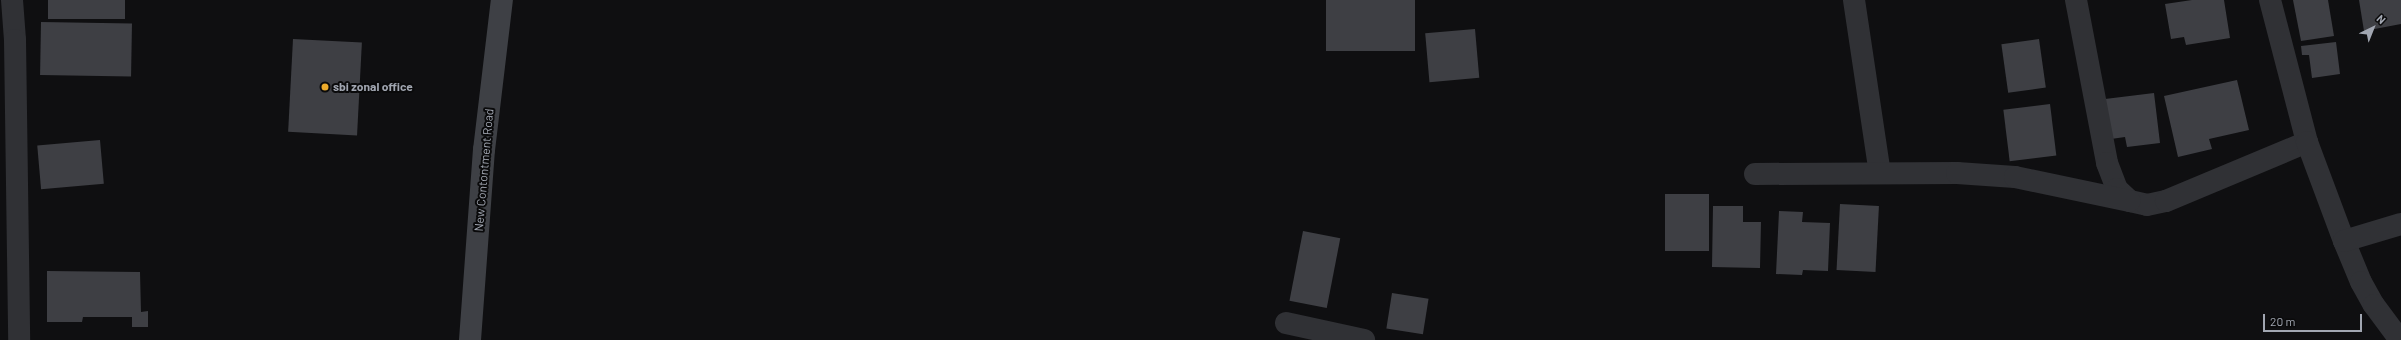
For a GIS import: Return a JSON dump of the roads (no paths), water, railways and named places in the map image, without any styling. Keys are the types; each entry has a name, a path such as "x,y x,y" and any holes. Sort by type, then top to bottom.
{"street":[{"path":"12,0 19,340"},
{"name":"New Contontment Road","path":"470,340 484,150 502,0"},
{"path":"1854,0 1880,173"},
{"path":"2076,0 2107,164 2117,189 2130,201"},
{"path":"2270,0 2307,142 2344,241 2360,282 2374,305 2400,340"},
{"path":"1755,174 1956,173 2015,177 2147,205 2166,201 2307,142"},
{"path":"2344,241 2401,224"},
{"path":"1286,323 1364,340"}],"place":[{"name":"sbi zonal office","path":"325,87"}]}
